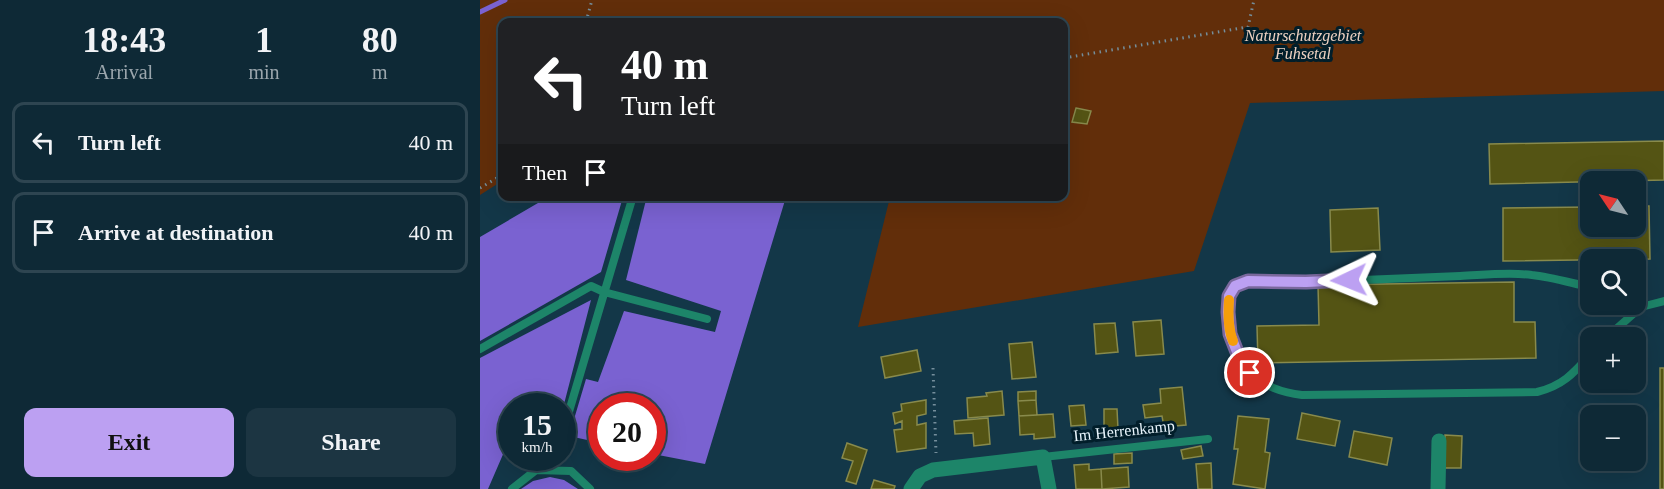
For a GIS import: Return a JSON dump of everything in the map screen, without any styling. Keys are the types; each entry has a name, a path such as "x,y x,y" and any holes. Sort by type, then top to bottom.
{"street":[{"path":"1438,489 1439,441"},
{"name":"Im Herrenkamp","path":"911,489 920,476 936,470 1043,457"},
{"path":"1043,457 1049,489"}],"lane":[{"path":"574,393 631,201"},
{"path":"1580,285 1532,274 1306,282 1248,281 1235,286 1229,296 1228,312 1230,334 1239,357 1250,373 1287,393 1302,395 1537,392 1554,388 1580,365"},
{"path":"480,348 591,286 604,292 707,320"},
{"path":"1646,304 1664,301"},
{"path":"1617,327 1629,315"},
{"name":"Im Herrenkamp","path":"1043,457 1208,439"},
{"path":"512,489 535,471"},
{"path":"571,471 590,489"}],"path":[{"path":"587,18 592,0"},
{"path":"1068,57 1248,27 1254,0"},
{"path":"480,188 498,177"},
{"path":"933,368 936,470"}],"green space":[{"name":"Naturschutzgebiet Fuhsetal","path":"480,0 1664,0 1664,91 1250,103 1194,271 858,327 889,201 1068,201 1068,18 498,18 498,184 480,195"}],"shaded area":[{"path":"541,201 622,201 601,272 480,341 480,237"},
{"path":"646,201 785,201 705,464 666,456 666,393 588,393 588,440 576,438 576,413 586,379 598,382 624,311 715,332 721,311 626,280"},
{"path":"591,300 567,393 498,393 498,466 488,489 480,489 480,358"},
{"path":"550,477 564,480 578,489 521,489 533,481"}],"building":[{"path":"1076,108 1091,111 1087,124 1072,122"},
{"path":"1664,141 1664,180 1646,180 1646,171 1580,171 1580,182 1490,184 1489,144"},
{"path":"1646,206 1649,206 1650,259 1646,259 1646,249 1580,249 1580,260 1503,261 1503,208 1580,207 1580,237 1646,237"},
{"path":"1378,208 1380,250 1331,252 1330,210"},
{"path":"1514,282 1514,322 1535,322 1536,358 1258,363 1257,326 1319,325 1318,285"},
{"path":"1161,320 1164,354 1136,356 1133,322"},
{"path":"1115,323 1118,352 1096,354 1094,324"},
{"path":"1032,342 1036,377 1012,379 1009,344"},
{"path":"917,350 921,371 885,378 881,357"},
{"path":"1660,368 1664,368 1664,489 1660,489"},
{"path":"1182,387 1186,425 1164,427 1162,416 1145,418 1143,405 1161,403 1160,389"},
{"path":"1002,391 1004,415 968,418 967,398 987,396 986,393"},
{"path":"1036,391 1036,400 1018,401 1018,392"},
{"path":"926,400 926,414 917,416 917,425 926,423 926,448 897,452 894,430 902,429 902,421 895,424 893,413 902,411 901,404"},
{"path":"1036,400 1037,415 1019,416 1018,401"},
{"path":"1084,405 1086,425 1071,426 1069,406"},
{"path":"1104,409 1117,409 1118,429 1104,430"},
{"path":"1302,413 1340,421 1335,446 1297,439"},
{"path":"1053,414 1055,437 1034,439 1034,434 1020,435 1019,416"},
{"path":"1238,416 1269,419 1265,452 1270,453 1265,489 1233,484 1238,449 1234,449"},
{"path":"988,418 990,444 974,446 973,433 955,434 954,421"},
{"path":"1354,431 1392,438 1387,465 1349,457"},
{"path":"1445,435 1462,436 1461,468 1444,468"},
{"path":"847,443 867,450 856,484 846,481 853,461 842,458"},
{"path":"1201,446 1203,456 1183,459 1181,450"},
{"path":"1132,453 1132,463 1114,464 1114,454"},
{"path":"1211,463 1212,489 1198,489 1196,464"},
{"path":"1089,464 1089,470 1101,469 1102,489 1076,489 1074,465"},
{"path":"1128,467 1129,487 1102,489 1101,469"},
{"path":"874,480 895,486 894,489 871,489"}],"waterway":[{"path":"480,12 505,0"}],"slow traffic":[{"path":"1229,300 1230,334 1233,341"}],"route":[{"path":"1250,373 1239,357 1230,334 1229,296 1235,286 1248,281 1349,280"}]}
